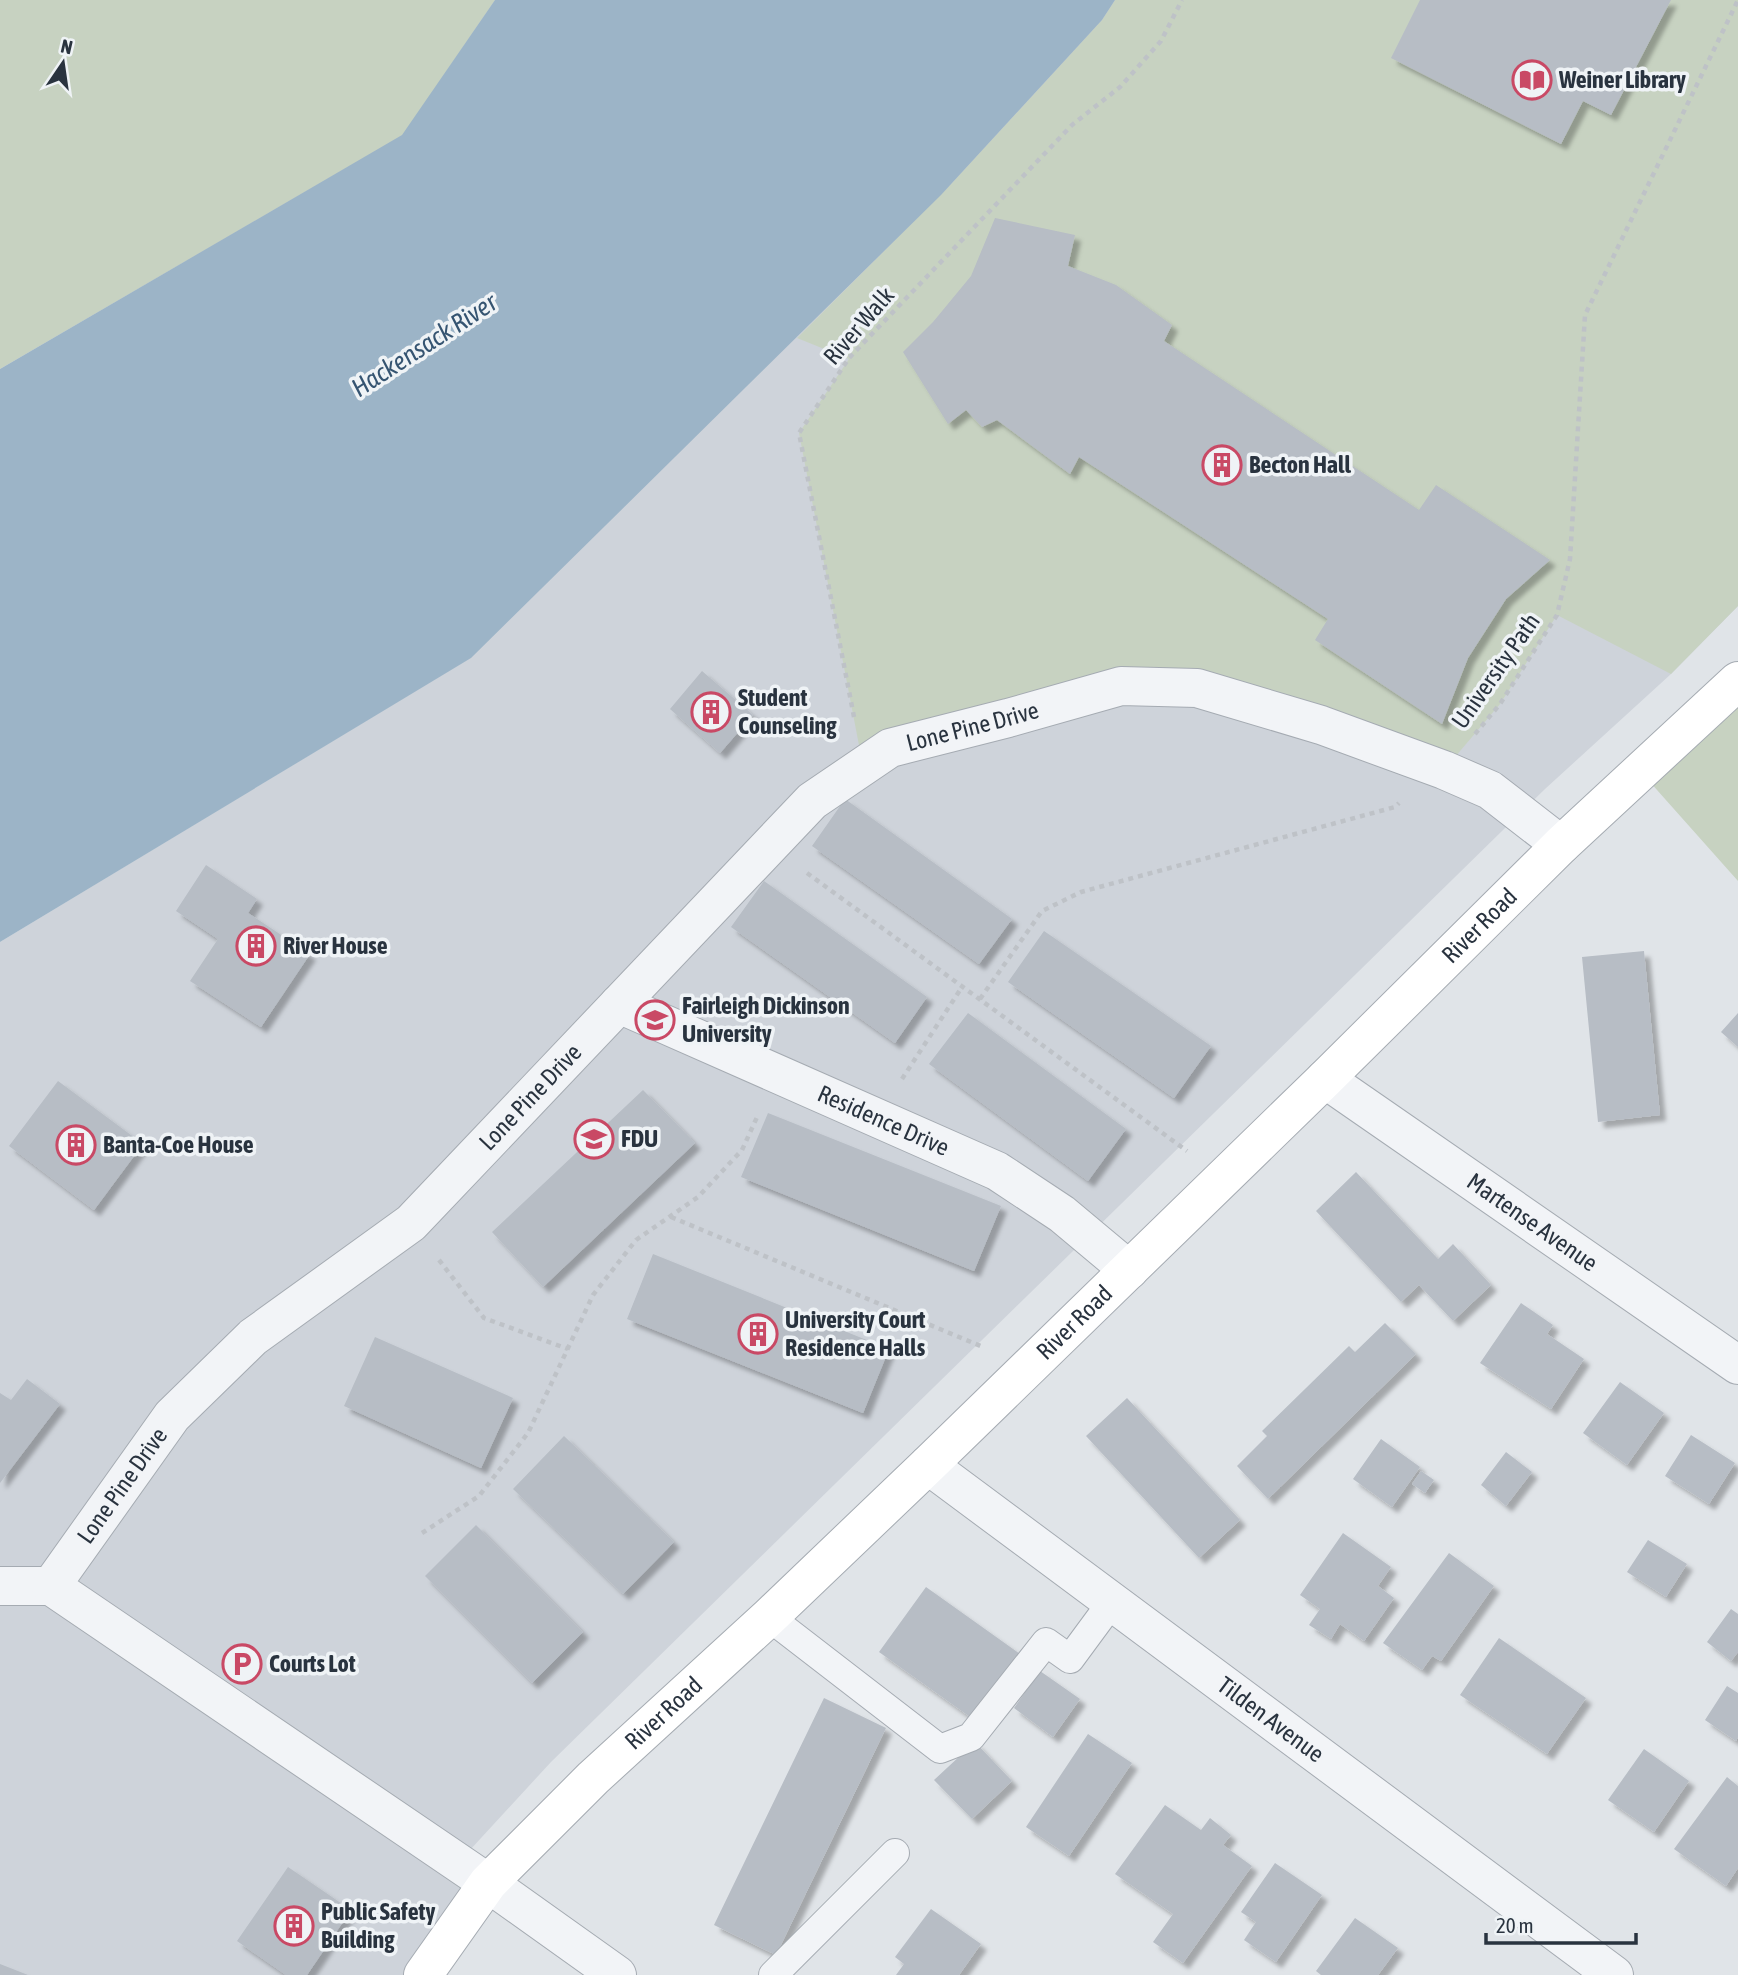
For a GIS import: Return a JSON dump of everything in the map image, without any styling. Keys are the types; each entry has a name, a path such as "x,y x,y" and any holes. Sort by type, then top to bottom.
{"main road":[{"name":"River Road","path":"423,1975 488,1883 593,1778 769,1617 928,1465 1561,845 1738,681"}],"street":[{"name":"Lone Pine Drive","path":"51,1586 172,1416 253,1337 411,1223 812,801 890,748 1121,686 1197,688 1321,725 1444,770 1490,790 1561,845"},
{"name":"Residence Drive","path":"620,1004 997,1171 1062,1214 1129,1270"},
{"name":"Martense Avenue","path":"1325,1079 1738,1365"},
{"name":"Tilden Avenue","path":"928,1465 1614,1975"},
{"path":"0,1586 51,1586 488,1883 617,1975"}],"lane":[{"path":"769,1617 940,1749 971,1737 1046,1642 1070,1659 1112,1602"},
{"path":"773,1975 895,1853"}],"path":[{"name":"River Walk","path":"863,766 799,433 849,358 1072,125 1120,87 1161,41 1182,0"},
{"name":"University Path","path":"980,999 1042,911 1081,892 1395,807 1444,770 1500,704 1557,615 1570,559 1585,315 1738,0"},
{"path":"770,845 1223,1178"},
{"path":"877,1118 962,987"},
{"path":"422,1532 479,1496 528,1433 593,1295 636,1240 698,1197 742,1150 776,1073"},
{"path":"670,1217 1029,1367"},
{"path":"411,1223 484,1318 568,1349"}],"shaded area":[{"name":"Fairleigh Dickinson University","path":"0,0 1738,0 1738,606 1671,674 1545,789 551,1762 470,1850 488,1883 423,1975 0,1975 0,942 470,658"}],"green space":[{"path":"0,0 495,0 403,135 0,369"},
{"path":"1115,0 1738,0 1738,606 1671,674 1557,615 1500,704 1444,770 1197,688 863,766 799,433 849,359 797,338 952,183 1102,20"},
{"path":"1738,681 1738,881 1641,772"}],"water":[{"name":"Hackensack River","path":"495,0 1115,0 1102,20 941,195 471,658 0,942 0,369 402,135"}],"building":[{"name":"Weiner Library","path":"1420,0 1671,0 1611,115 1583,101 1561,144 1391,58"},
{"name":"Becton Hall","path":"995,218 1075,235 1068,266 1116,285 1172,325 1164,341 1419,510 1436,485 1550,560 1506,599 1468,658 1442,724 1315,640 1328,619 1079,457 1070,474 997,420 982,427 966,410 948,424 903,352 933,322 971,276"},
{"name":"Student Counseling","path":"702,671 753,715 720,753 670,709"},
{"path":"845,799 1012,919 979,964 812,846"},
{"name":"River House","path":"206,865 257,899 248,913 310,954 261,1027 190,981 218,939 176,911"},
{"path":"764,881 927,997 895,1043 731,927"},
{"path":"1044,931 1211,1046 1174,1098 1008,982"},
{"path":"1644,951 1660,1115 1598,1122 1582,957"},
{"path":"968,1013 1126,1129 1088,1181 929,1064"},
{"path":"1738,1013 1738,1047 1721,1032"},
{"name":"Banta-Coe House","path":"58,1081 143,1144 94,1210 9,1146"},
{"path":"643,1090 695,1143 543,1287 492,1232"},
{"path":"768,1113 1001,1206 974,1271 741,1177"},
{"path":"1356,1172 1438,1259 1453,1244 1491,1285 1453,1321 1419,1285 1401,1302 1316,1211"},
{"name":"University Court Residence Halls","path":"653,1254 889,1349 863,1413 627,1319"},
{"path":"1521,1303 1553,1325 1547,1334 1584,1359 1551,1409 1480,1363"},
{"path":"1385,1323 1416,1354 1268,1499 1237,1466 1267,1436 1262,1431 1349,1346 1355,1352"},
{"path":"375,1337 513,1398 481,1468 344,1406"},
{"path":"27,1379 60,1404 0,1483 0,1393 11,1400"},
{"path":"1620,1382 1664,1413 1627,1465 1583,1433"},
{"path":"1127,1398 1240,1520 1199,1558 1086,1436"},
{"path":"1691,1435 1735,1463 1709,1504 1665,1476"},
{"path":"564,1436 674,1542 623,1594 513,1489"},
{"path":"1381,1439 1420,1467 1392,1507 1353,1479"},
{"path":"1506,1452 1532,1472 1506,1506 1481,1485"},
{"path":"1421,1471 1434,1480 1425,1493 1412,1484"},
{"path":"476,1525 583,1632 532,1683 425,1576"},
{"path":"1343,1533 1391,1567 1378,1586 1394,1598 1364,1641 1340,1624 1331,1639 1309,1625 1320,1609 1300,1595"},
{"path":"1648,1540 1687,1564 1666,1597 1627,1572"},
{"path":"1449,1553 1494,1586 1441,1661 1432,1656 1422,1670 1383,1643"},
{"path":"926,1587 1020,1654 973,1719 879,1652"},
{"path":"1731,1609 1738,1614 1738,1652 1731,1661 1707,1642"},
{"path":"1499,1638 1586,1698 1547,1754 1460,1695"},
{"path":"1040,1671 1080,1699 1053,1737 1014,1708"},
{"path":"1727,1686 1738,1693 1736,1741 1705,1720"},
{"path":"824,1698 886,1728 776,1955 714,1925"},
{"path":"1088,1734 1132,1763 1069,1856 1026,1827"},
{"path":"975,1742 1012,1781 972,1819 934,1780"},
{"path":"1644,1749 1689,1781 1654,1832 1608,1800"},
{"path":"1727,1777 1738,1786 1738,1868 1726,1886 1674,1849"},
{"path":"1165,1805 1201,1830 1210,1818 1231,1835 1223,1845 1252,1866 1183,1963 1153,1942 1173,1914 1115,1874"},
{"path":"1275,1863 1322,1895 1276,1962 1244,1940 1256,1922 1241,1912"},
{"name":"Public Safety Building","path":"288,1867 351,1910 307,1975 286,1975 237,1941"},
{"path":"931,1909 981,1944 959,1975 896,1975 904,1964 895,1957"},
{"path":"1355,1918 1398,1948 1378,1975 1321,1975 1316,1971"},
{"path":"0,1964 28,1975 0,1975"}],"place":[{"name":"Weiner Library","path":"1532,80"},
{"name":"Becton Hall","path":"1222,465"},
{"name":"Student Counseling","path":"711,712"},
{"name":"River House","path":"256,946"},
{"name":"Fairleigh Dickinson University","path":"655,1020"},
{"name":"FDU","path":"594,1139"},
{"name":"Banta-Coe House","path":"76,1145"},
{"name":"University Court Residence Halls","path":"758,1334"},
{"name":"Courts Lot","path":"242,1664"},
{"name":"Public Safety Building","path":"294,1926"}]}
